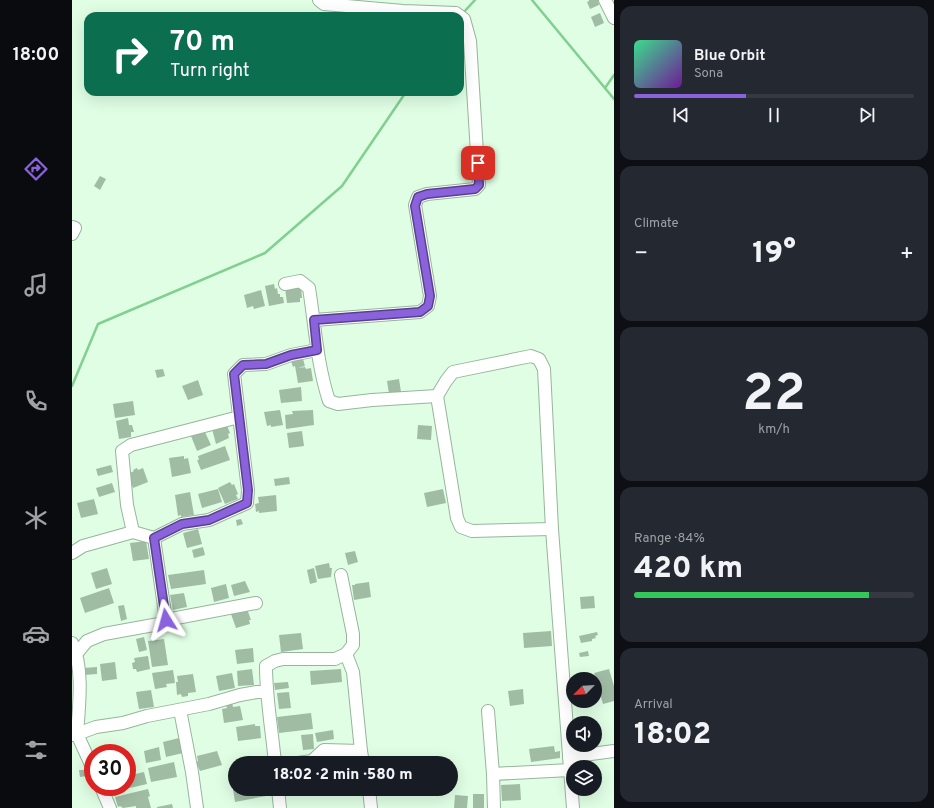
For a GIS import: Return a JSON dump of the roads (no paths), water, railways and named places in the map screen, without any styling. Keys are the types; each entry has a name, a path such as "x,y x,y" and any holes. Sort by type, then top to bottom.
{"street":[{"path":"319,0 324,4 403,12"},
{"path":"604,0 614,18"},
{"path":"314,320 420,312 428,306 430,296 415,206 418,197 427,194 475,189 479,185 470,41 464,19"},
{"path":"72,227 75,228 72,234"},
{"path":"285,284 300,281 309,288 317,350 329,401 338,404 372,400 437,396"},
{"path":"72,553 83,546 133,532 154,538 182,524 209,520 247,503 248,490 234,374 243,365 266,364 291,355 317,350"},
{"path":"552,529 472,531 461,526 457,518 437,396 453,372 531,356 539,359 544,369 552,529 569,760"},
{"path":"133,532 127,505 122,451 130,444 239,417"},
{"path":"154,538 166,620"},
{"path":"274,756 269,703 266,692 266,666 283,659 335,659 346,654 353,645 353,634 341,575"},
{"path":"84,752 75,735 79,682 75,648 104,634 159,624 166,620 256,603"},
{"path":"346,654 353,672 362,756"},
{"path":"75,735 96,727 123,723 209,704 240,695 266,692"},
{"path":"180,710 185,729 197,808"},
{"path":"488,711 494,808"},
{"path":"317,756 324,750 357,756"},
{"path":"569,757 614,750"},
{"path":"493,774 566,770"},
{"path":"105,796 110,808"},
{"path":"279,796 280,808"},
{"path":"370,796 371,808"},
{"path":"572,796 573,808"}],"waterway":[{"path":"464,12 475,0"},
{"path":"532,0 614,99"},
{"path":"605,88 614,75"},
{"path":"72,386 98,324 265,253 342,186 403,96"}]}
